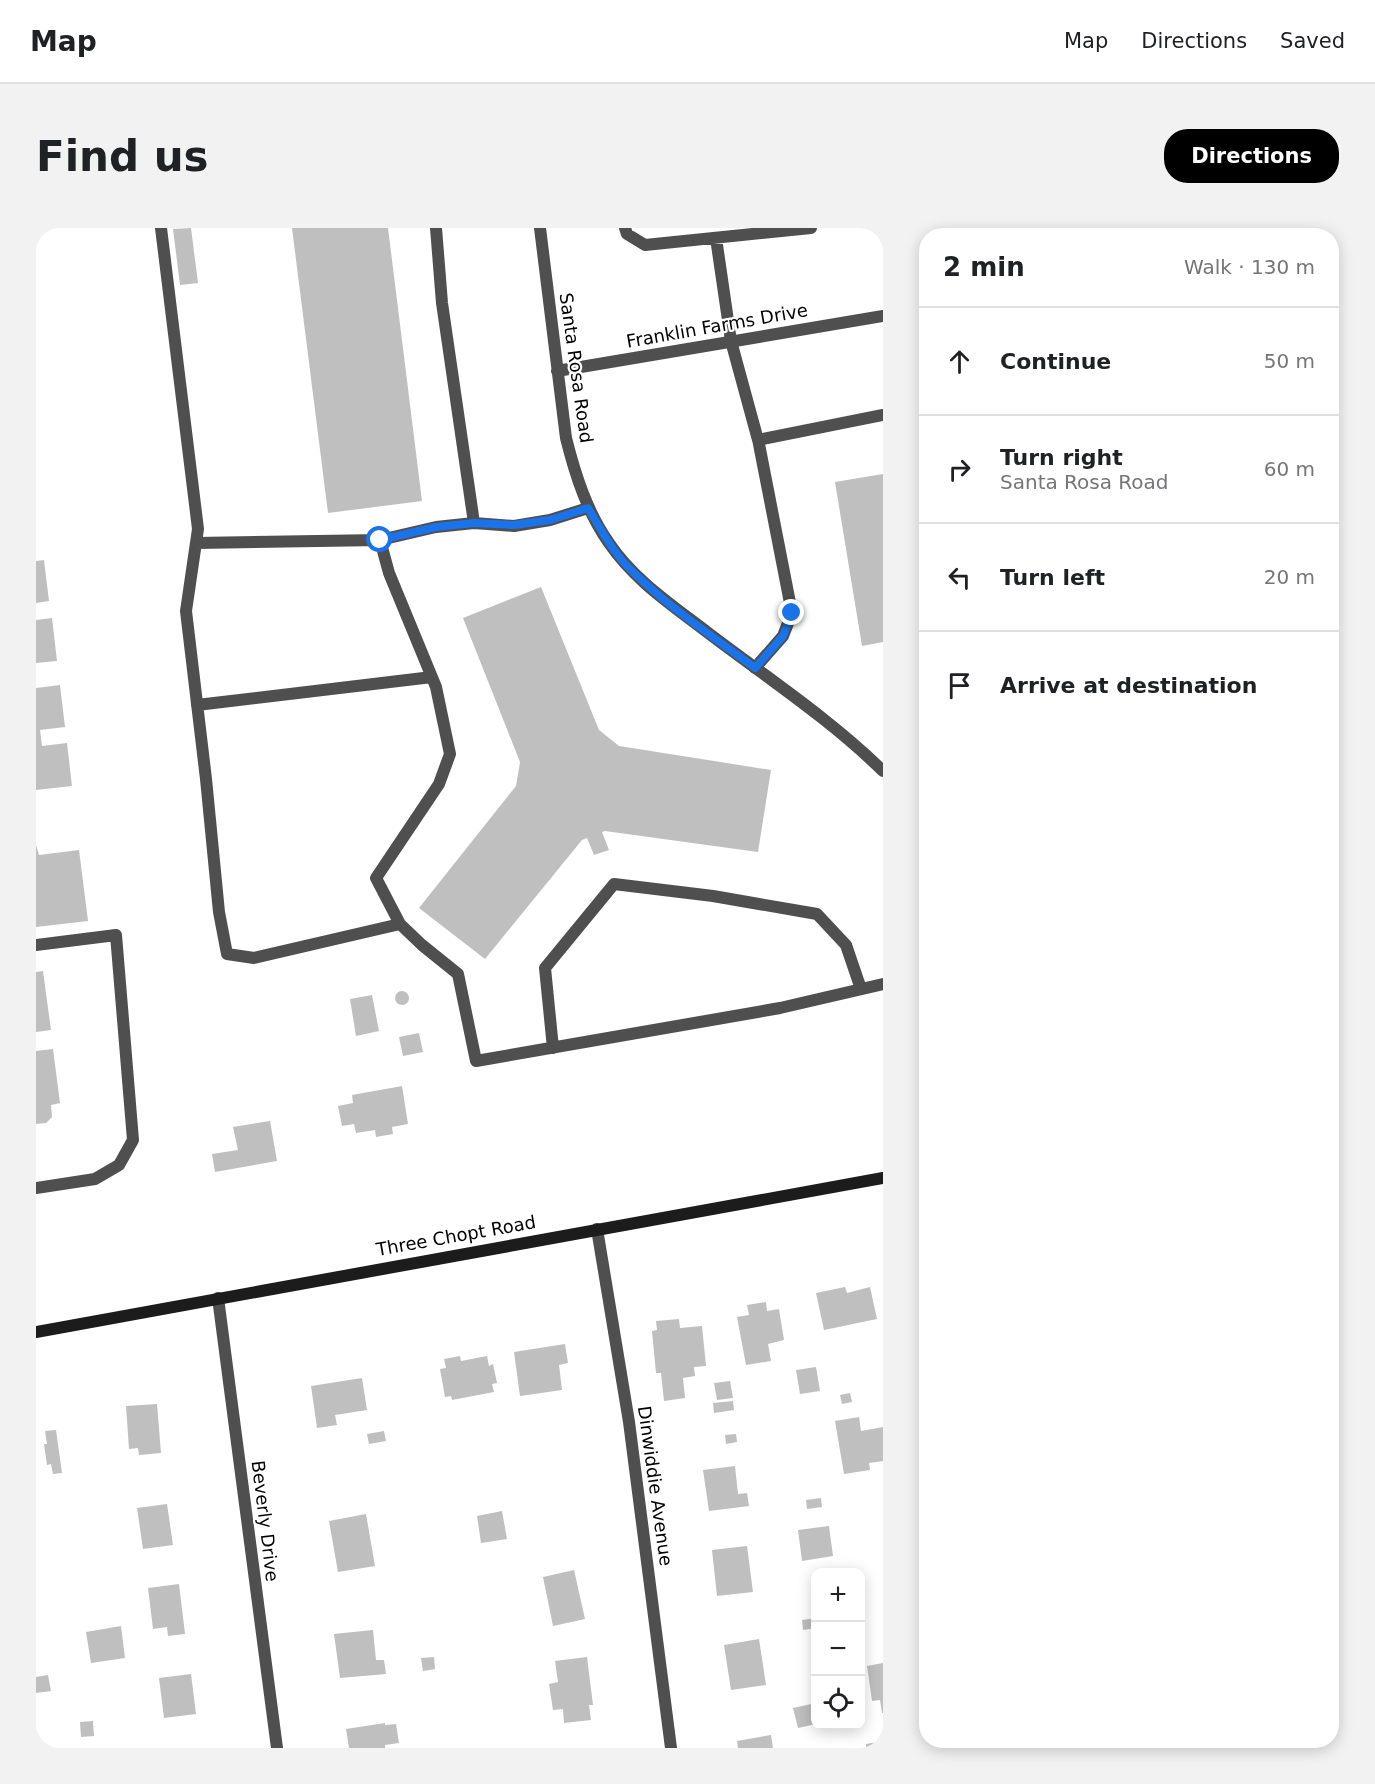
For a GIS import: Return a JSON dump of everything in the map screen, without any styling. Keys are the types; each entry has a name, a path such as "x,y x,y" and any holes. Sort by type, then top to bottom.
{"main road":[{"name":"Three Chopt Road","path":"36,1332 883,1178"}],"street":[{"path":"161,228 198,529 186,611 219,912 227,954 254,957 400,924"},
{"path":"436,228 442,303 474,523"},
{"name":"Santa Rosa Road","path":"540,228 566,438 572,465 588,508 608,542 627,566 658,595 832,726 883,771"},
{"path":"625,228 627,234 645,245 811,228"},
{"path":"716,238 731,341 758,439 792,613 783,636 755,668"},
{"name":"Franklin Farms Drive","path":"557,370 883,316"},
{"path":"758,439 883,414"},
{"path":"196,543 380,540 436,527 474,523 514,525 550,520 588,508"},
{"path":"380,540 390,573 436,687 450,753 439,784 376,878 400,924 458,974 476,1061 780,1008 883,984"},
{"path":"197,705 432,677"},
{"path":"553,1048 545,968 614,884 712,896 817,914 846,945 861,989"},
{"path":"36,945 116,935 133,1140 119,1165 95,1179 36,1188"},
{"name":"Dinwiddie Avenue","path":"597,1229 629,1422 671,1748"},
{"name":"Beverly Drive","path":"218,1298 277,1748"}],"building":[{"path":"191,228 198,283 180,285 173,229"},
{"path":"292,228 388,228 422,501 328,513"},
{"path":"883,474 883,642 862,646 835,482"},
{"path":"44,560 49,601 36,603 36,561"},
{"path":"541,587 599,730 619,746 771,770 758,852 602,832 609,850 594,855 587,838 582,840 485,959 419,908 516,786 520,762 463,618"},
{"path":"52,618 57,661 36,663 36,620"},
{"path":"60,685 65,727 40,730 42,746 67,743 72,786 36,790 36,688"},
{"path":"36,845 39,855 79,850 88,921 36,927"},
{"path":"43,971 51,1030 36,1032 36,972"},
{"path":"402,991 407,993 409,998 407,1003 402,1005 397,1003 395,998 397,993"},
{"path":"372,995 379,1031 356,1036 350,999"},
{"path":"419,1033 423,1052 403,1056 399,1037"},
{"path":"53,1049 60,1103 51,1105 52,1117 46,1123 36,1124 36,1051"},
{"path":"402,1086 408,1124 392,1127 393,1134 376,1137 375,1130 356,1133 354,1124 342,1126 338,1106 353,1103 352,1095"},
{"path":"270,1121 277,1161 215,1172 212,1154 238,1150 233,1127"},
{"path":"845,1287 847,1293 870,1287 877,1319 824,1330 816,1293"},
{"path":"766,1302 767,1311 779,1309 784,1340 768,1344 771,1361 746,1365 737,1317 749,1315 747,1305"},
{"path":"679,1319 680,1328 702,1326 706,1366 694,1367 695,1376 683,1378 685,1398 664,1401 661,1373 656,1373 652,1331 657,1330 656,1321"},
{"path":"565,1344 568,1363 559,1365 562,1390 520,1396 514,1352"},
{"path":"460,1356 461,1361 487,1356 489,1366 493,1364 497,1383 492,1384 494,1392 452,1400 451,1396 445,1397 440,1369 446,1368 444,1359"},
{"path":"816,1367 820,1391 800,1394 796,1370"},
{"path":"362,1378 367,1410 335,1415 337,1425 317,1428 311,1386"},
{"path":"730,1381 733,1398 717,1400 714,1383"},
{"path":"850,1393 852,1402 842,1404 840,1395"},
{"path":"733,1401 734,1410 714,1413 713,1403"},
{"path":"157,1404 161,1453 139,1455 138,1448 129,1449 126,1406"},
{"path":"859,1417 861,1431 883,1427 883,1461 869,1463 870,1470 844,1474 835,1421"},
{"path":"56,1430 62,1473 53,1474 51,1464 47,1465 44,1444 47,1444 45,1431"},
{"path":"384,1431 386,1441 369,1444 367,1434"},
{"path":"736,1434 737,1442 726,1444 725,1435"},
{"path":"735,1466 738,1494 747,1493 749,1506 709,1511 703,1470"},
{"path":"821,1498 822,1507 807,1509 806,1500"},
{"path":"167,1504 173,1545 143,1549 137,1508"},
{"path":"502,1511 507,1539 481,1543 477,1516"},
{"path":"366,1514 375,1566 338,1572 329,1521"},
{"path":"829,1526 833,1556 802,1561 798,1530"},
{"path":"747,1546 753,1592 717,1596 712,1550"},
{"path":"574,1570 585,1619 553,1626 543,1577"},
{"path":"179,1584 185,1634 168,1636 167,1627 153,1629 148,1588"},
{"path":"811,1619 811,1629 803,1630 802,1620"},
{"path":"121,1626 125,1658 91,1663 86,1632"},
{"path":"373,1630 376,1660 384,1660 386,1674 340,1678 334,1634"},
{"path":"759,1639 766,1685 731,1690 724,1645"},
{"path":"434,1657 435,1669 423,1671 421,1658"},
{"path":"587,1657 593,1705 589,1705 591,1720 564,1723 563,1709 553,1710 549,1684 558,1682 555,1661"},
{"path":"883,1663 882,1713 880,1700 872,1701 867,1666"},
{"path":"191,1674 196,1714 164,1718 159,1678"},
{"path":"48,1675 51,1691 36,1693 36,1677"},
{"path":"811,1704 811,1725 798,1728 793,1708"},
{"path":"93,1721 94,1736 81,1737 80,1722"},
{"path":"385,1723 385,1725 396,1724 399,1743 385,1745 385,1748 349,1748 346,1729"},
{"path":"771,1735 773,1748 738,1748 737,1741"},
{"path":"883,1741 883,1748 866,1748 866,1744"}],"route":[{"path":"380,540 436,527 474,523 514,525 550,520 588,508 608,542 627,566 658,595 755,668 783,636 792,613"}]}
